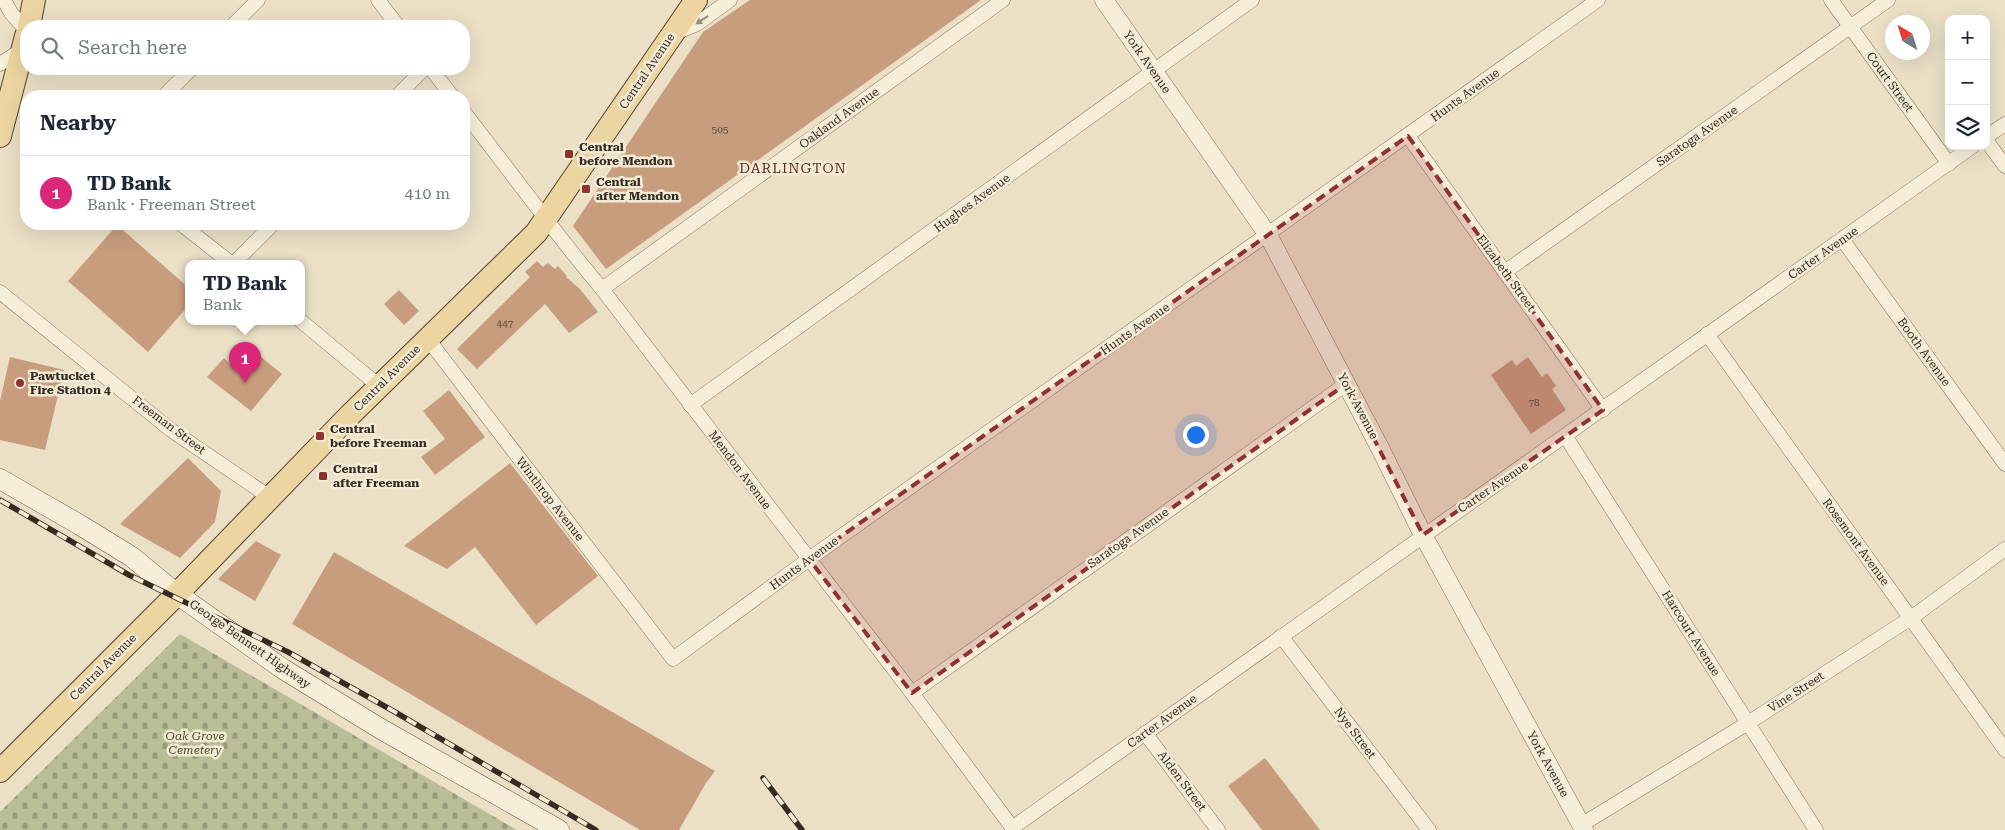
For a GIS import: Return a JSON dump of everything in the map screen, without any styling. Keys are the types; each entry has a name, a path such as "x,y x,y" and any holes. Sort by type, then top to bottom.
{"main road":[{"path":"30,20 34,0"},
{"name":"Central Avenue","path":"0,771 178,594 379,386 516,254 546,220 696,0"},
{"path":"0,136 18,94 20,75"},
{"name":"George Bennett Highway","path":"0,479 80,524 132,557 178,594 283,669 381,728 559,830"}],"street":[{"path":"4,0 20,30"},
{"path":"238,20 258,0"},
{"path":"378,0 393,20"},
{"path":"671,35 697,24 730,0"},
{"name":"Oakland Avenue","path":"602,289 1003,0"},
{"name":"York Avenue","path":"1104,0 1268,235 1423,535 1582,828"},
{"name":"Hughes Avenue","path":"690,405 1252,0"},
{"name":"Hunts Avenue","path":"673,659 809,559 1598,0"},
{"name":"Court Street","path":"1831,0 1949,164"},
{"name":"Saratoga Avenue","path":"1506,271 1888,0"},
{"path":"0,64 20,44"},
{"path":"170,90 185,75"},
{"path":"403,90 418,75"},
{"path":"435,75 447,90"},
{"name":"Mendon Avenue","path":"470,120 912,693 1013,829"},
{"path":"1990,135 2005,124"},
{"name":"Elizabeth Street","path":"1408,136 1506,271 1603,410"},
{"path":"1990,144 2005,166"},
{"name":"Carter Avenue","path":"1013,829 1423,535 1566,437 1707,334 1968,150"},
{"path":"190,230 227,260"},
{"path":"236,260 267,230"},
{"name":"Booth Avenue","path":"1842,239 2005,464"},
{"name":"Freeman Street","path":"0,292 172,430 271,498"},
{"path":"305,324 379,386"},
{"name":"Rosemont Avenue","path":"1707,334 2005,750"},
{"name":"Winthrop Avenue","path":"427,338 673,659"},
{"name":"Saratoga Avenue","path":"912,693 1346,384"},
{"name":"Harcourt Avenue","path":"1566,437 1816,830"},
{"name":"Vine Street","path":"1582,828 1911,618 2005,549"},
{"name":"Nye Street","path":"1281,636 1429,830"},
{"name":"Alden Street","path":"1145,733 1218,830"}],"highlighted area":[{"path":"1408,136 1603,410 1423,535 1346,384 912,693 809,559"}],"green space":[{"name":"Oak Grove Cemetery","path":"180,634 517,830 0,830 0,812"}],"building":[{"path":"750,0 981,0 606,269 573,226 703,32"},
{"path":"113,230 123,230 185,284 185,310 148,352 68,281"},
{"path":"537,261 543,267 548,263 555,269 558,266 566,277 580,289 598,312 569,333 545,304 477,369 457,349 530,277 525,272"},
{"path":"399,290 419,311 404,325 384,304"},
{"path":"255,352 282,374 251,411 207,377 224,358 239,372"},
{"path":"10,357 64,370 45,450 0,440 0,401"},
{"path":"1528,357 1542,377 1547,373 1556,386 1552,389 1566,410 1531,434 1491,375 1512,360 1516,366"},
{"path":"449,390 485,437 435,475 421,457 445,439 423,411"},
{"path":"188,458 221,491 215,522 180,558 120,524"},
{"path":"510,463 598,576 536,625 475,547 447,569 404,546"},
{"path":"256,541 281,555 255,601 218,579"},
{"path":"334,552 715,771 679,830 640,830 292,624"},
{"path":"1265,758 1320,830 1262,830 1228,786"}],"railway":[{"path":"0,500 129,575 288,652 395,712 596,830"},
{"path":"763,778 802,830"}],"place":[{"name":"Central before Mendon","path":"569,154"},
{"name":"Central after Mendon","path":"586,189"},
{"name":"Pawtucket Fire Station 4","path":"20,383"},
{"name":"TD Bank","path":"245,383"},
{"name":"Central before Freeman","path":"320,436"},
{"name":"Central after Freeman","path":"323,476"}],"district":[{"name":"DARLINGTON","path":"793,168"}]}
